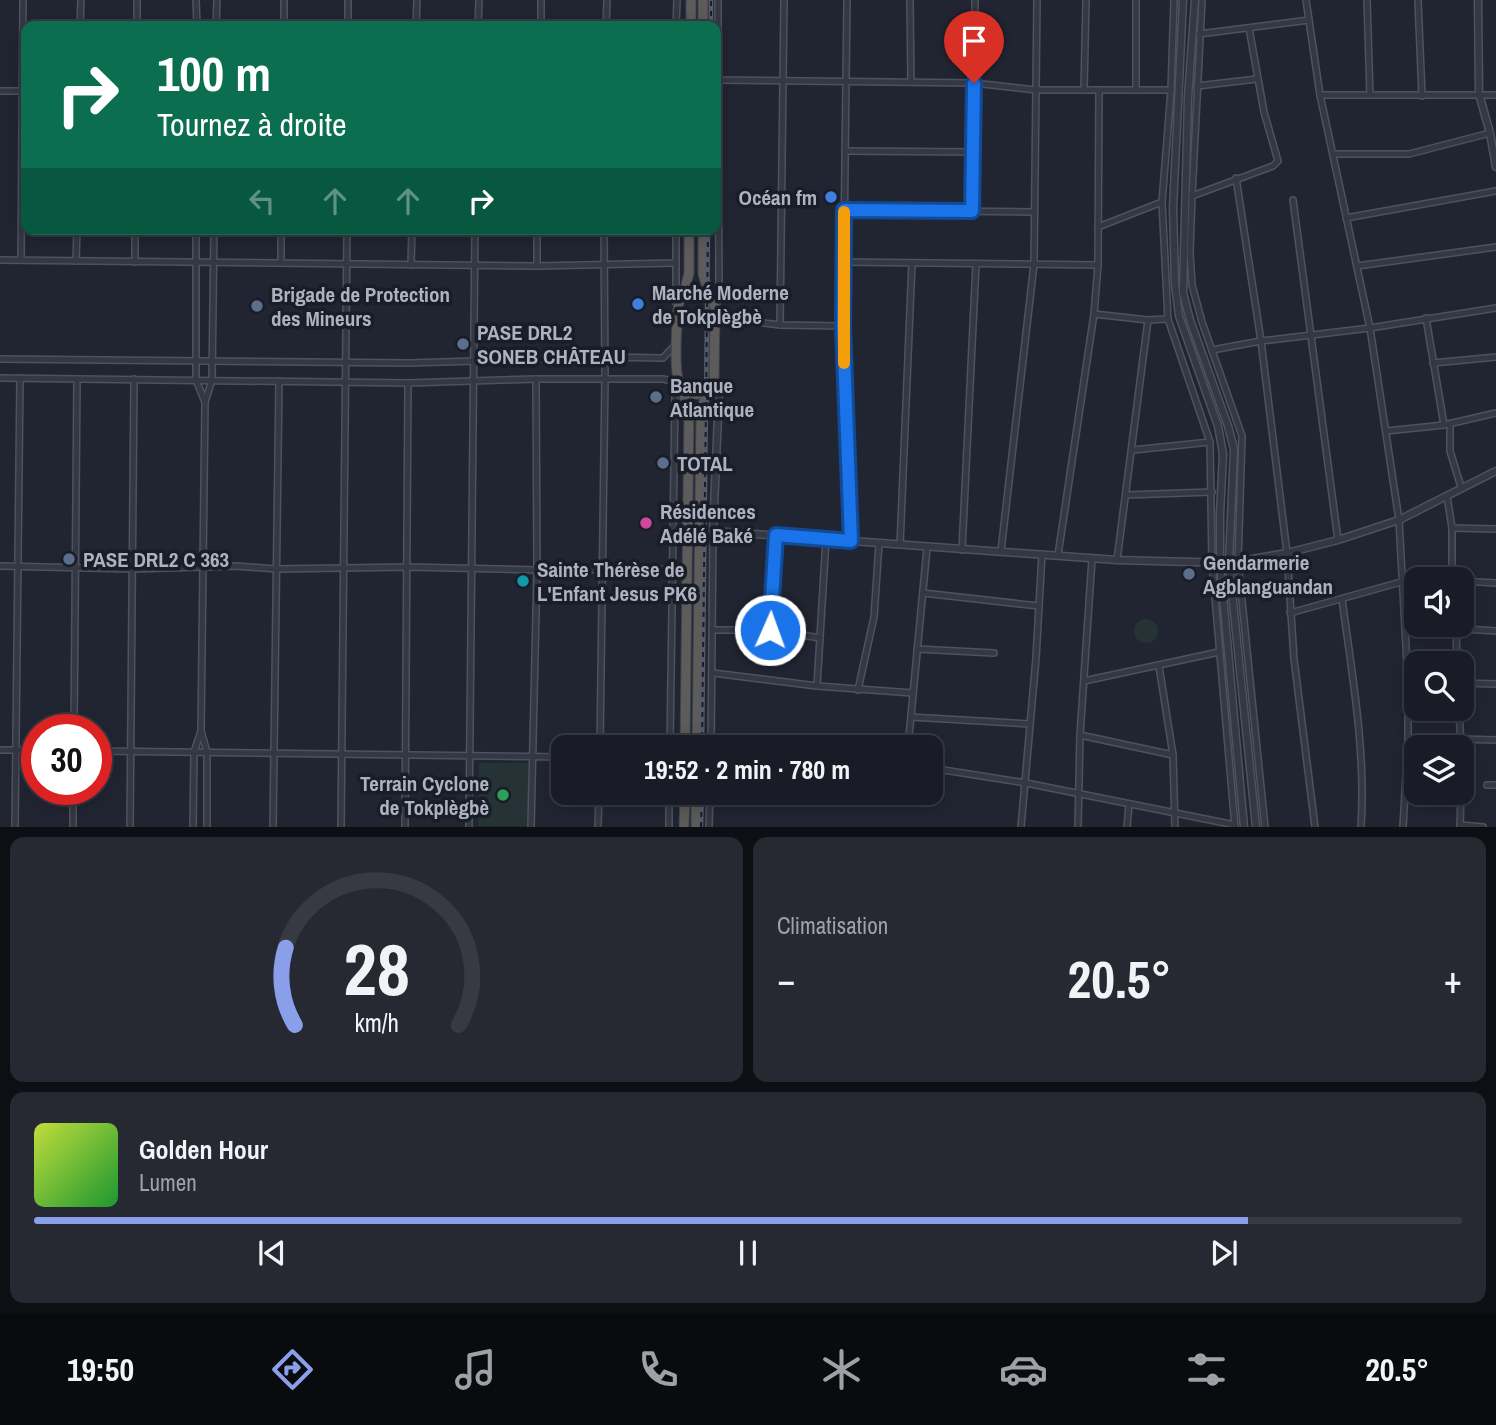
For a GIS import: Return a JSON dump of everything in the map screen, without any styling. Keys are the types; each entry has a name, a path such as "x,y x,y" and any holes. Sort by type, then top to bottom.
{"highway":[{"path":"691,0 691,21"},
{"path":"703,0 703,21"},
{"path":"685,735 689,412 680,385 677,342 679,301 689,273 689,235"},
{"path":"696,735 701,413 714,380 716,317 703,274 703,235"},
{"path":"682,297 698,291 713,302"},
{"path":"680,385 694,394 708,390"},
{"path":"684,827 685,805"},
{"path":"696,805 696,827"}],"street":[{"path":"23,0 23,21"},
{"path":"80,0 80,21"},
{"path":"137,0 137,21"},
{"path":"196,0 197,21"},
{"path":"216,21 217,0"},
{"path":"284,0 284,21"},
{"path":"348,0 348,21"},
{"path":"416,21 417,0"},
{"path":"478,21 479,0"},
{"path":"541,0 541,21"},
{"path":"606,21 607,0"},
{"path":"676,21 677,0"},
{"path":"718,0 718,21"},
{"path":"780,325 784,0"},
{"path":"847,0 843,326 851,541"},
{"path":"910,0 911,82"},
{"path":"972,211 975,0"},
{"path":"1001,551 1034,264 1037,0"},
{"path":"1084,90 1086,0"},
{"path":"1136,0 1136,90"},
{"path":"943,770 1026,783 1235,826 1219,652 1210,442 1168,319 1162,202 1171,90 1174,0"},
{"path":"1183,0 1173,208 1175,284 1179,316 1218,426 1223,454 1216,563 1244,827"},
{"path":"1195,0 1186,137 1183,293 1234,449 1229,563 1256,827"},
{"path":"1202,0 1192,196 1192,285 1202,322 1242,436 1238,562 1265,827"},
{"path":"1306,0 1320,95 1370,328 1399,520 1404,614"},
{"path":"1367,0 1370,95"},
{"path":"1418,0 1422,96"},
{"path":"1478,0 1479,94 1496,167"},
{"path":"1199,34 1309,20"},
{"path":"1192,196 1273,166 1278,161 1257,79 1249,28"},
{"path":"1197,86 1257,79"},
{"path":"721,80 974,83 1035,90 1171,90"},
{"path":"0,91 21,91"},
{"path":"1058,555 1094,314 1098,265 1099,91"},
{"path":"1320,95 1496,95"},
{"path":"1334,154 1409,154 1490,134"},
{"path":"845,151 973,152"},
{"path":"1236,178 1261,341 1287,553 1294,659 1315,827"},
{"path":"1346,218 1496,191"},
{"path":"1293,200 1338,540"},
{"path":"1098,227 1162,202"},
{"path":"844,210 1034,212"},
{"path":"21,235 21,260"},
{"path":"76,261 77,235"},
{"path":"135,235 135,262"},
{"path":"196,235 196,380 205,402"},
{"path":"207,827 207,752 201,731 205,402 212,380 214,235"},
{"path":"281,235 281,263"},
{"path":"341,827 347,235"},
{"path":"411,265 412,235"},
{"path":"469,827 475,235"},
{"path":"537,235 537,266"},
{"path":"600,735 605,378 604,235"},
{"path":"676,235 678,311"},
{"path":"713,302 719,300 719,235"},
{"path":"1357,266 1496,247"},
{"path":"0,260 475,266 676,263"},
{"path":"844,262 1098,265"},
{"path":"900,545 912,263"},
{"path":"962,550 976,264"},
{"path":"1212,350 1496,307"},
{"path":"1094,314 1149,320 1168,319"},
{"path":"716,317 780,325 843,326"},
{"path":"1426,318 1450,451 1461,487"},
{"path":"1117,560 1149,320"},
{"path":"0,359 346,362 663,358 677,342"},
{"path":"1433,363 1496,357"},
{"path":"0,378 408,383 671,379 680,385 674,398 670,735"},
{"path":"15,827 20,378"},
{"path":"74,714 78,379"},
{"path":"130,827 134,379"},
{"path":"531,827 537,570 536,379"},
{"path":"711,735 713,531 719,392 714,380"},
{"path":"273,827 279,381"},
{"path":"405,827 408,383"},
{"path":"1386,431 1447,424 1496,413"},
{"path":"1133,450 1210,442"},
{"path":"713,531 1092,559 1229,563 1287,553 1399,520 1496,471"},
{"path":"1126,495 1212,492"},
{"path":"1447,496 1452,528 1452,567"},
{"path":"1452,528 1496,529"},
{"path":"770,630 776,535"},
{"path":"817,686 826,539"},
{"path":"858,690 874,617 879,544"},
{"path":"909,735 927,548"},
{"path":"1021,827 1042,554"},
{"path":"1078,827 1080,735 1092,559"},
{"path":"0,566 133,569 236,566 276,569 673,569"},
{"path":"1290,613 1401,582"},
{"path":"1474,582 1496,583"},
{"path":"923,593 1039,606"},
{"path":"1342,599 1362,776 1361,827"},
{"path":"1474,628 1496,631"},
{"path":"713,630 770,630 820,638"},
{"path":"1403,827 1408,738 1405,637"},
{"path":"917,649 994,653"},
{"path":"1084,681 1219,652"},
{"path":"1159,666 1173,755 1175,827"},
{"path":"713,673 817,686 913,693"},
{"path":"1474,683 1496,684"},
{"path":"911,717 1030,724"},
{"path":"193,827 194,752 201,731"},
{"path":"1080,735 1173,755"},
{"path":"1474,739 1496,740"},
{"path":"0,750 21,750"},
{"path":"112,751 551,756"},
{"path":"1487,785 1496,785"},
{"path":"1127,827 1129,804"},
{"path":"73,805 73,827"},
{"path":"598,827 599,805"},
{"path":"669,827 670,805"},
{"path":"709,827 710,805"},
{"path":"1461,805 1461,826 1483,827"}],"shaded area":[{"path":"1141,619 1151,619 1158,626 1158,636 1151,643 1141,643 1134,636 1134,626"},
{"name":"Terrain Cyclone de Tokplègbè","path":"479,763 528,763 528,826 478,826"}],"railway":[{"path":"711,0 711,21"},
{"path":"702,735 708,235"},
{"path":"701,827 702,805"}],"slow traffic":[{"path":"844,212 844,363"}],"place":[{"name":"Océan fm","path":"831,197"},
{"name":"Marché Moderne de Tokplègbè","path":"638,304"},
{"name":"Brigade de Protection des Mineurs","path":"257,306"},
{"name":"PASE DRL2 SONEB CHÂTEAU","path":"463,344"},
{"name":"Banque Atlantique","path":"656,397"},
{"name":"TOTAL","path":"663,463"},
{"name":"Résidences Adélé Baké","path":"646,523"},
{"name":"PASE DRL2 C 363","path":"69,559"},
{"name":"Gendarmerie Agblanguandan","path":"1189,574"},
{"name":"Sainte Thérèse de L'Enfant Jesus PK6","path":"523,581"},
{"name":"Terrain Cyclone de Tokplègbè","path":"503,795"}],"route":[{"path":"770,630 776,535 851,541 843,326 844,210 972,211 974,83"}]}
